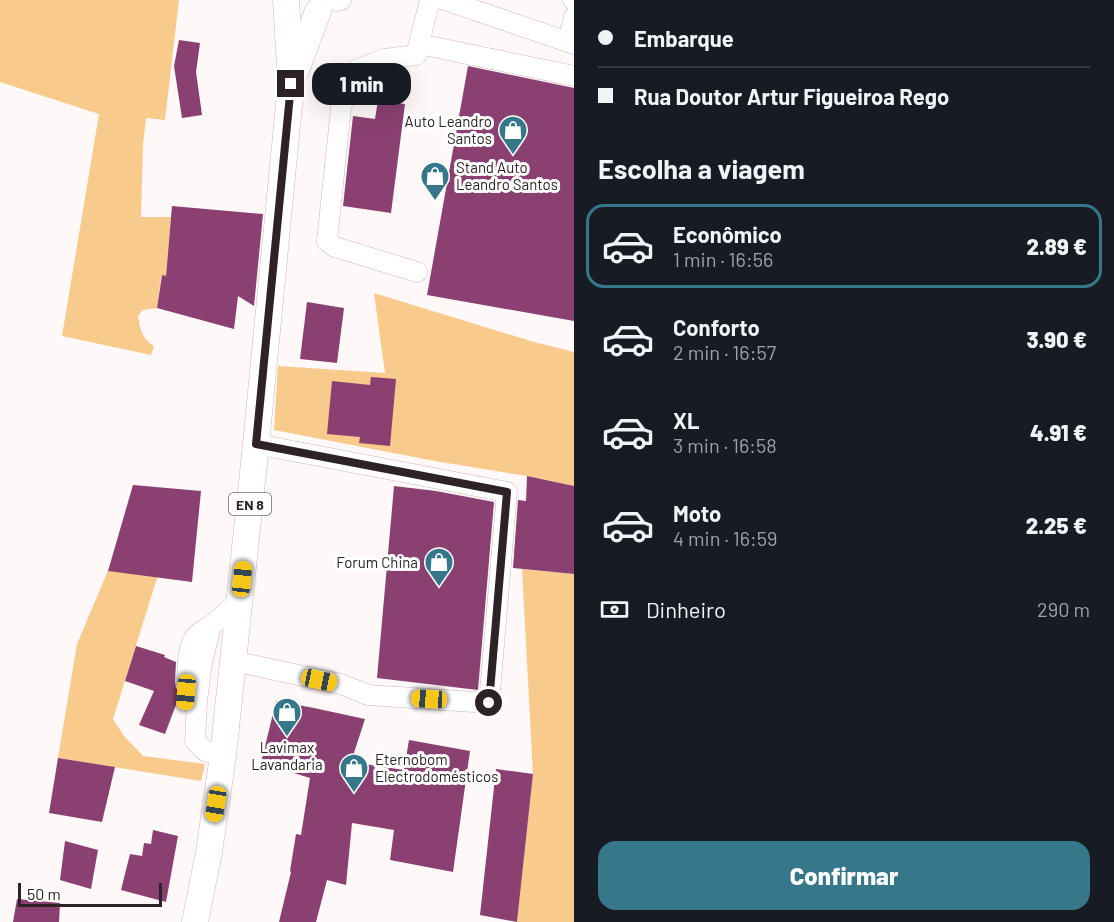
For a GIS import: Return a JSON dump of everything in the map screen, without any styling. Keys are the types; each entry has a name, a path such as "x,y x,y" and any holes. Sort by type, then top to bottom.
{"main road":[{"name":"EN 8","path":"286,1 299,9 309,11 333,3"},
{"name":"EN 8","path":"195,922 209,852 223,756 256,444 291,84 286,1"},
{"name":"EN 8","path":"291,84 333,3"}],"street":[{"path":"417,272 335,247 327,241 341,108 350,81 358,69 385,59 416,56 430,0"},
{"path":"445,0 571,43 574,17"},
{"path":"419,44 574,76"},
{"path":"233,661 341,684 368,695 489,703 507,492 256,444"},
{"path":"223,756 205,751 195,741 197,701 202,663 211,626 240,601"}],"shaded area":[{"path":"0,0 179,0 165,120 146,118 143,144 141,217 171,217 166,276 161,276 157,308 143,310 138,316 142,333 154,346 151,355 62,336 99,114 0,82"},
{"path":"374,293 574,352 574,486 274,430 278,366 385,373"},
{"path":"109,568 158,575 113,719 124,736 143,756 205,764 201,781 58,758 77,644"},
{"path":"522,569 574,574 574,922 517,922 533,774"}],"building":[{"path":"179,40 200,43 196,72 202,115 182,118 174,66"},
{"name":"Auto Leandro Santos","path":"468,66 574,88 574,321 427,295"},
{"path":"378,100 405,104 391,213 343,206 353,116 375,119"},
{"path":"172,206 263,214 254,306 238,296 234,329 157,308 162,275 166,276"},
{"path":"307,302 344,308 337,363 300,359"},
{"path":"371,377 396,379 390,446 359,443 360,437 327,434 332,381 370,385"},
{"path":"527,476 574,486 574,574 513,568 518,500 526,501"},
{"path":"133,485 201,491 192,582 108,571"},
{"name":"Forum China","path":"394,486 494,502 478,690 377,678"},
{"path":"136,646 165,655 164,657 176,662 176,688 186,696 180,694 165,734 139,725 154,691 125,681"},
{"path":"276,701 365,719 351,762 404,770 409,740 470,751 453,872 390,860 394,830 352,823 346,885 327,880 316,922 279,922 291,872 296,834 301,835 310,778 261,763"},
{"path":"58,758 115,767 102,822 49,813"},
{"path":"496,769 533,774 517,922 480,915"},
{"path":"153,830 178,836 166,902 121,890 130,854 142,856 144,843 151,844"},
{"path":"65,841 98,850 91,889 60,880"},
{"path":"17,899 60,903 59,922 13,922"}],"place":[{"name":"Auto Leandro Santos","path":"513,156"},
{"name":"Stand Auto Leandro Santos","path":"435,202"},
{"name":"Forum China","path":"439,588"},
{"name":"Lavimax Lavandaria","path":"287,738"},
{"name":"Eternobom Electrodomésticos","path":"354,794"}],"route":[{"path":"291,84 256,444 507,492 489,703"}]}
